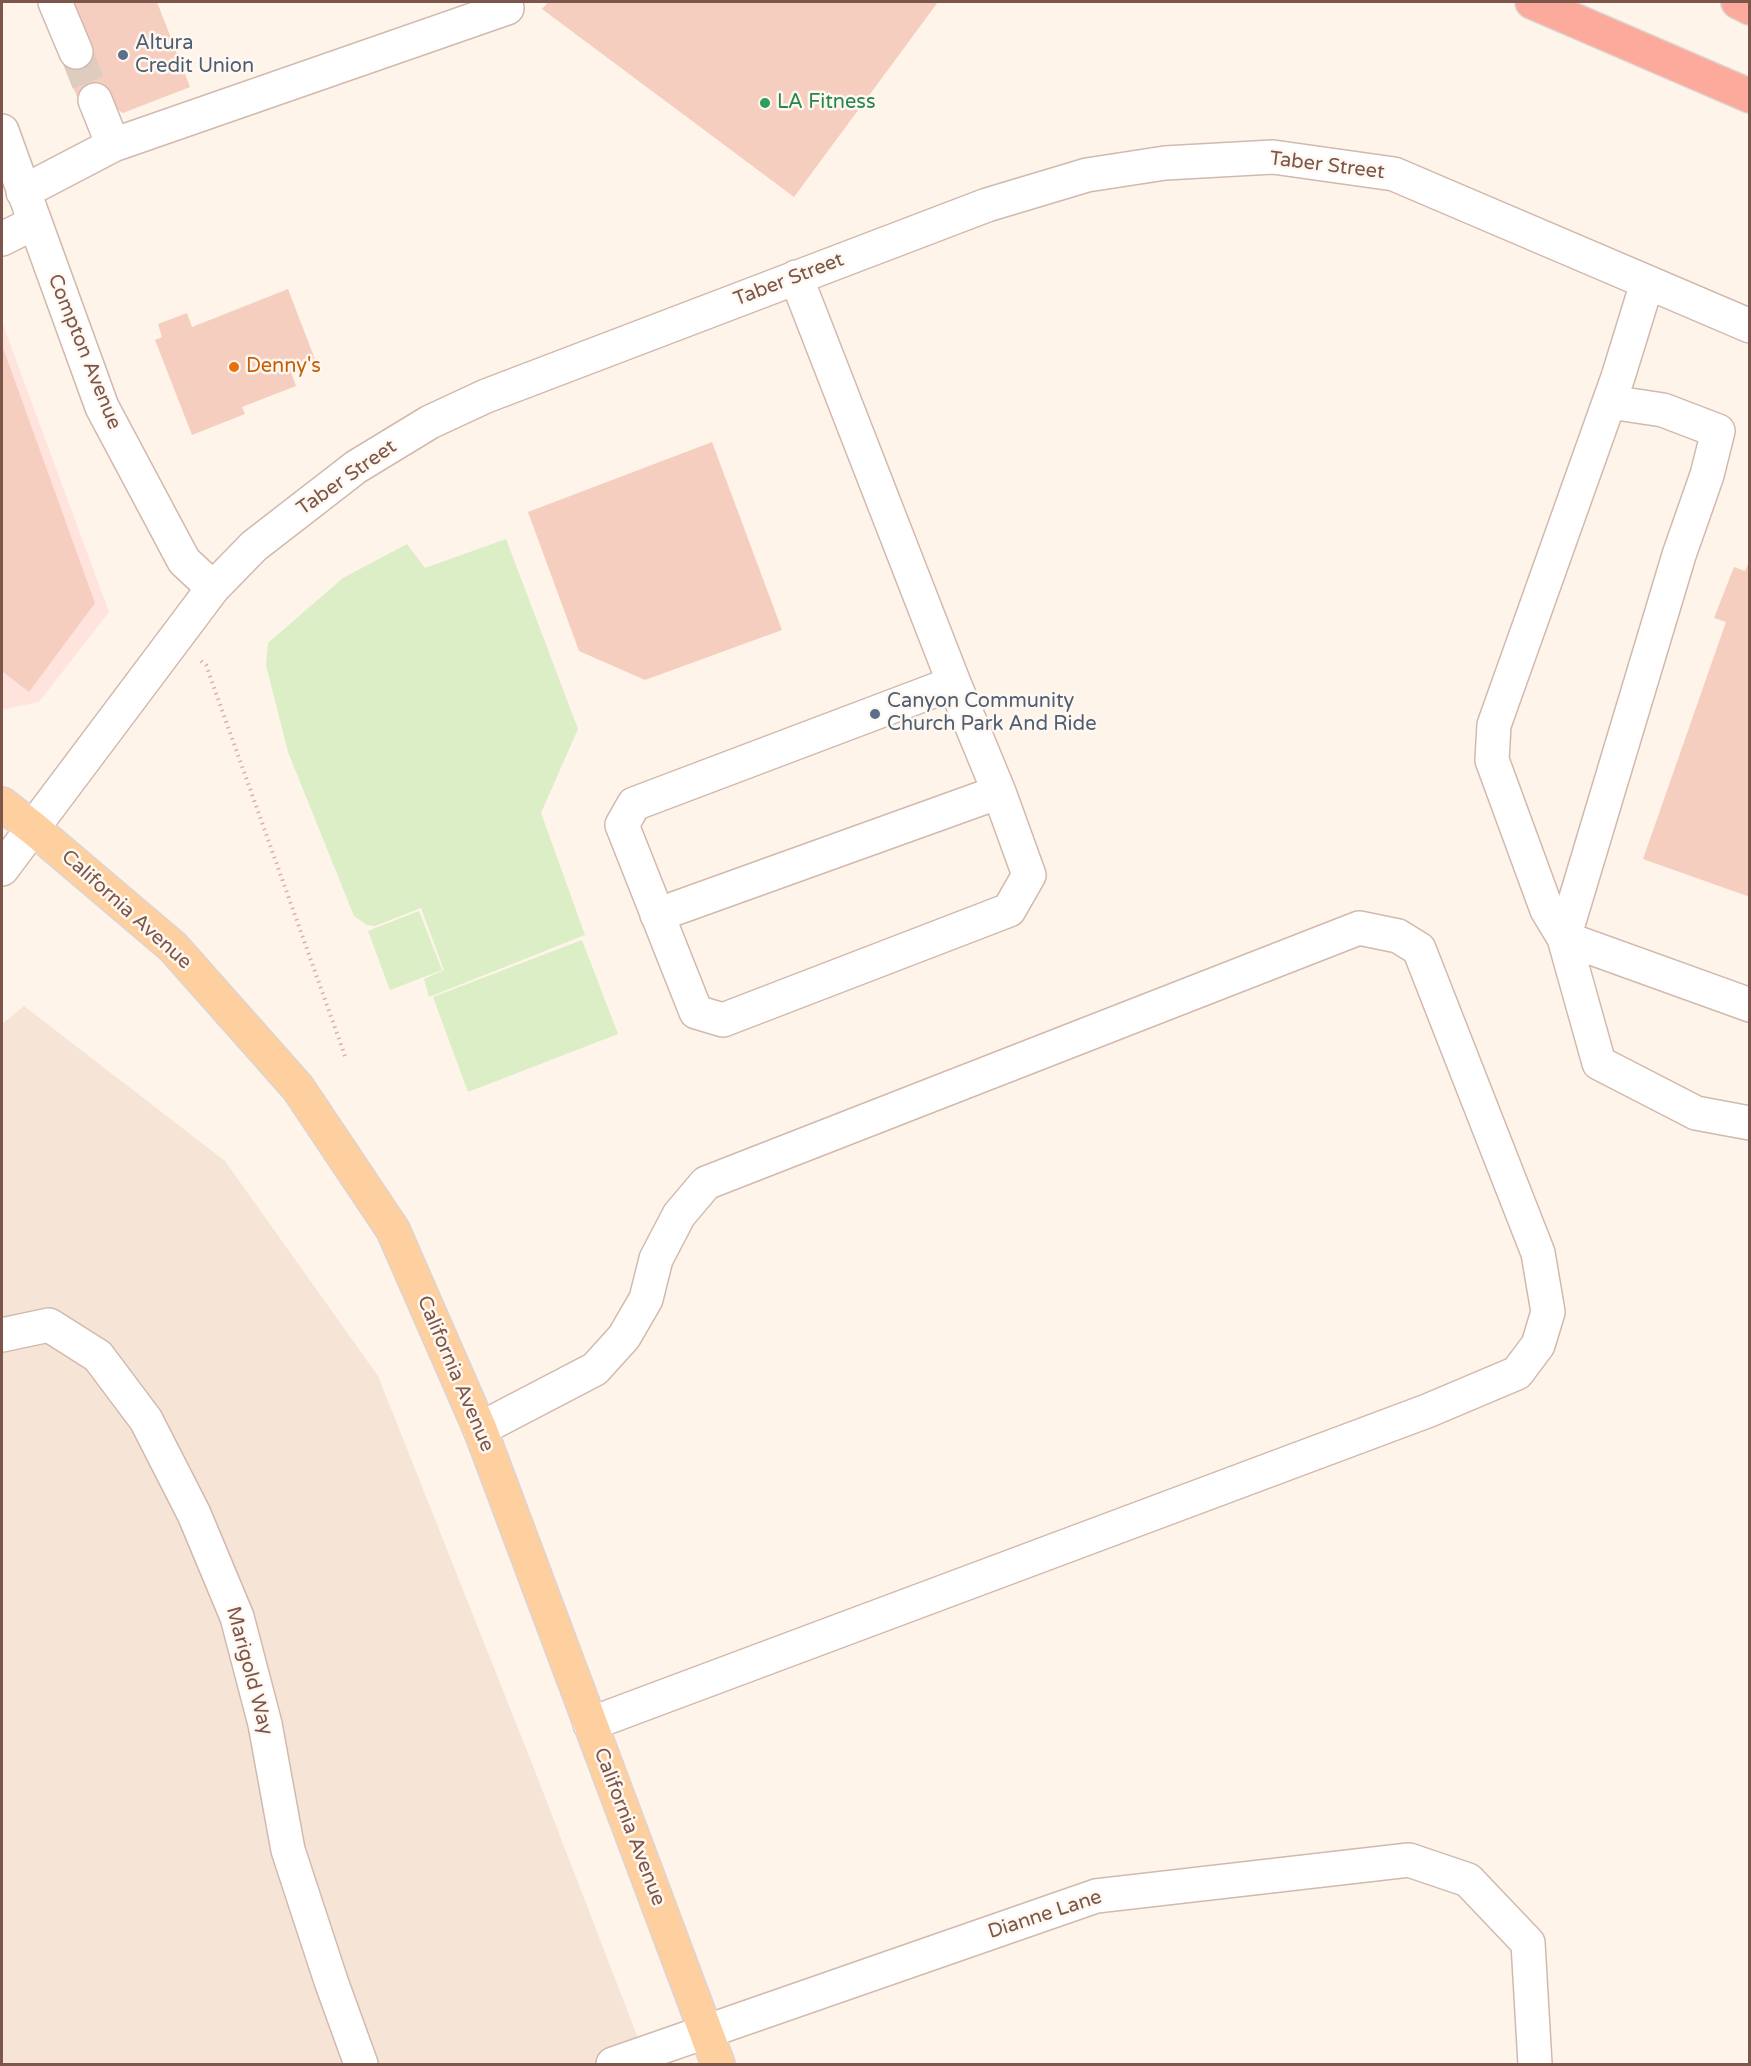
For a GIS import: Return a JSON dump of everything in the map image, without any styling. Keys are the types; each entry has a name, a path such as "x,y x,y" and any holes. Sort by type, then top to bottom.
{"highway":[{"path":"1532,2 1749,96"},
{"path":"1738,2 1749,8"}],"main road":[{"name":"California Avenue","path":"2,804 173,947 298,1088 393,1230 480,1429 718,2064"}],"street":[{"path":"55,2 76,52"},
{"path":"23,192 114,145 507,8 505,2"},
{"path":"95,100 114,145"},
{"name":"Compton Avenue","path":"2,131 102,407 184,561 213,588"},
{"name":"Taber Street","path":"2,869 213,588 254,546 347,474 430,422 486,396 987,205 1087,175 1165,163 1273,157 1394,174 1749,326"},
{"path":"2,239 34,223"},
{"path":"796,277 954,683 999,792 1029,875 1009,910 723,1020 696,1012 622,825 634,804 954,683"},
{"path":"1647,283 1610,402 1494,725 1492,760 1547,910 1563,938 1599,1064 1696,1113 1749,1124"},
{"path":"1563,938 1679,555 1707,475 1718,431 1663,410 1610,402"},
{"path":"657,915 999,792"},
{"path":"480,1429 595,1369 624,1337 646,1299 656,1259 680,1215 706,1183 1359,928 1398,936 1419,949 1538,1253 1548,1312 1538,1345 1517,1373 1427,1411 590,1724"},
{"path":"1563,938 1749,1005"},
{"name":"Marigold Way","path":"2,1335 49,1325 98,1356 146,1420 203,1534 237,1617 265,1724 288,1851 361,2064"},
{"name":"Dianne Lane","path":"613,2064 1096,1896 1409,1860 1468,1880 1528,1943 1535,2064"}],"path":[{"path":"174,640 206,665 345,1056"}],"shaded area":[{"path":"2,322 109,612 39,702 5,709 2,707"},
{"path":"24,1006 225,1161 378,1376 533,1766 648,2064 2,2064 2,1024"}],"green space":[{"path":"506,539 578,729 541,813 585,935 429,997 424,979 444,970 421,908 375,926 367,925 354,916 288,752 266,665 268,643 343,578 407,544 425,568"},
{"path":"419,911 442,970 390,990 368,931"},
{"path":"582,940 618,1034 468,1092 433,997"}],"building":[{"name":"Altura Credit Union","path":"70,2 157,2 190,87 123,113 111,106 109,101 78,99 61,58"},
{"name":"LA Fitness","path":"548,2 938,2 794,197 542,9"},
{"name":"Denny's","path":"288,289 316,362 291,372 296,386 242,407 245,414 192,435 155,340 162,337 158,324 187,313 192,327"},
{"path":"2,345 95,603 29,692 2,671"},
{"path":"712,442 782,630 645,680 579,651 528,512"},
{"path":"1749,561 1750,897 1643,859 1726,622 1714,618 1734,567 1745,571"}],"tunnel":[{"path":"76,52 95,100"}],"place":[{"name":"Altura Credit Union","path":"123,55"},
{"name":"LA Fitness","path":"765,103"},
{"name":"Denny's","path":"234,367"},
{"name":"Canyon Community Church Park And Ride","path":"875,714"}]}
